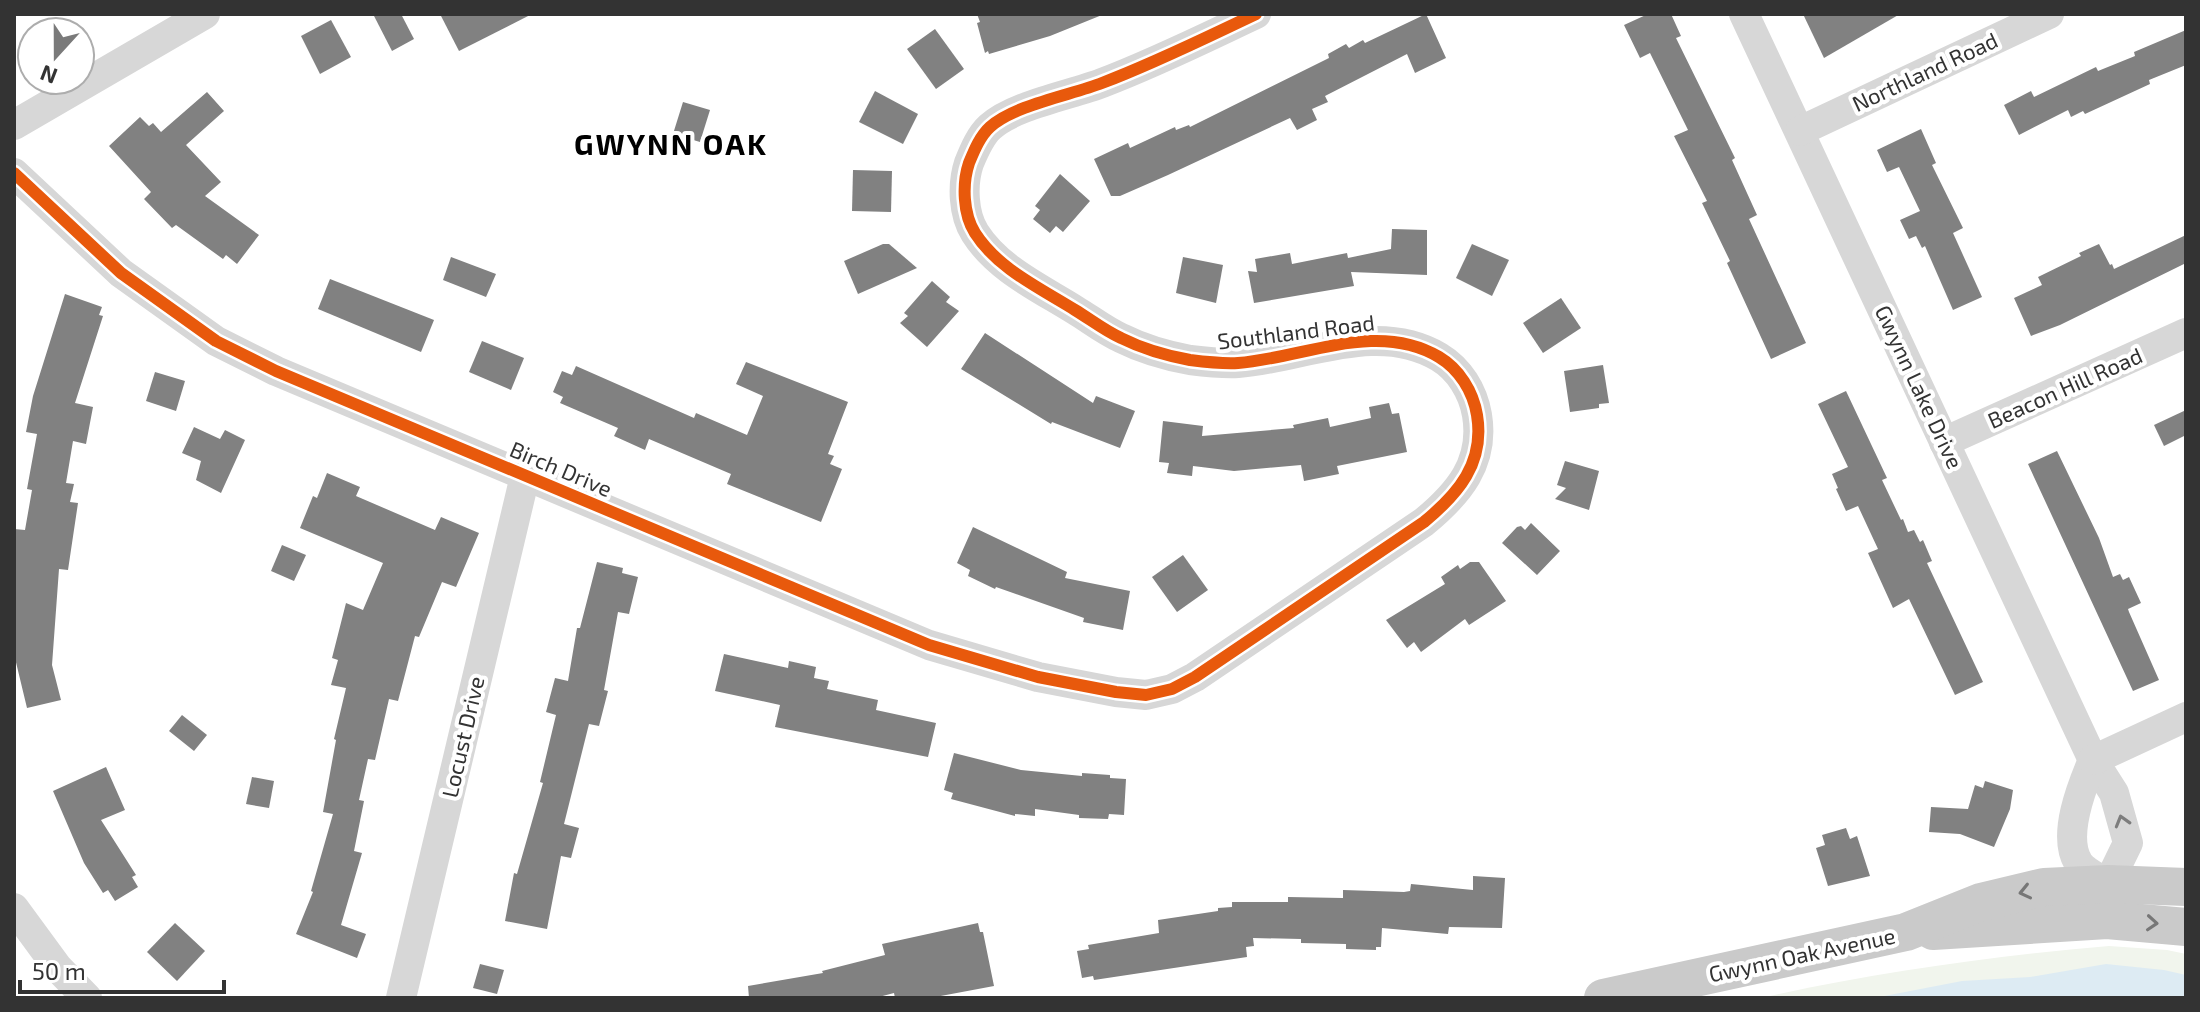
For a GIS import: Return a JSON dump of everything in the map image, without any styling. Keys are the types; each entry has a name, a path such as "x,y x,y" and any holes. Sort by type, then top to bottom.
{"main road":[{"name":"Gwynn Oak Avenue","path":"1603,998 1906,932 1981,902 2044,887 2107,902 2186,927"},
{"name":"Gwynn Oak Avenue","path":"2107,902 2186,887"}],"street":[{"path":"14,125 205,14"},
{"name":"Southland Road","path":"1146,695 1172,689 1195,677 1424,522 1450,500 1466,479 1476,458 1477,413 1466,384 1452,365 1426,349 1399,341 1369,340 1241,363 1186,359 1121,338 1010,270 989,252 973,231 965,202 965,175 974,149 989,128 1010,114 1101,84 1256,14"},
{"name":"Gwynn Lake Drive","path":"1744,14 2093,760 2114,793 2128,843 2107,902"},
{"name":"Northland Road","path":"1800,131 2049,14"},
{"name":"Birch Drive","path":"14,173 121,273 216,341 276,371 929,645 1038,677 1146,695"},
{"name":"Beacon Hill Road","path":"1944,442 2186,333"},
{"name":"Locust Drive","path":"401,998 525,476"},
{"path":"2107,902 2079,865 2072,846 2078,797 2093,760 2186,717"},
{"path":"14,908 58,968 87,998"}],"shaded area":[{"path":"2109,946 2186,954 2186,998 1760,998 1933,966"},
{"path":"2106,964 2186,975 2186,998 1874,998 1962,981 2030,977"}],"building":[{"path":"373,14 401,14 414,39 392,51"},
{"path":"440,14 532,14 459,51"},
{"path":"977,14 1102,15 1050,36 989,54 988,51 985,53"},
{"path":"1426,14 1446,58 1415,73 1407,54 1325,96 1328,102 1312,109 1317,120 1297,130 1290,118 1120,196 1111,196 1094,159 1128,143 1130,148 1175,127 1176,130 1190,127 1329,58 1328,54 1346,44 1349,48 1363,40 1365,43"},
{"path":"1648,14 1671,14 1681,36 1676,38 1735,158 1732,160 1757,215 1749,219 1806,343 1771,359 1702,203 1707,201 1674,136 1688,130 1650,53 1640,58 1624,25"},
{"path":"1803,14 1900,14 1824,58"},
{"path":"331,20 351,57 320,74 301,36"},
{"path":"935,29 964,69 936,89 907,49"},
{"path":"2186,30 2186,65 2149,80 2150,84 2085,114 2083,111 2071,117 2068,110 2019,135 2004,105 2031,91 2034,97 2096,67 2098,71 2135,56 2134,52"},
{"path":"875,91 918,114 903,144 859,122"},
{"path":"207,92 224,111 186,145 221,182 205,196 259,235 237,264 226,255 223,259 176,225 172,228 144,199 151,192 109,146 140,117 149,126 153,123 161,132"},
{"path":"683,102 710,110 700,142 673,134"},
{"path":"1921,129 1936,163 1932,165 1963,228 1953,233 1982,297 1953,310 1925,246 1922,248 1916,236 1909,239 1900,220 1920,211 1899,167 1887,172 1877,150"},
{"path":"853,170 892,171 891,212 852,211"},
{"path":"1060,174 1090,201 1063,232 1056,226 1050,233 1033,219 1040,210 1035,206"},
{"path":"1392,229 1427,230 1427,275 1351,272 1354,286 1254,303 1248,271 1257,272 1255,259 1290,253 1292,264 1347,253 1348,258 1391,249"},
{"path":"2186,235 2186,263 2060,325 2031,336 2014,298 2042,285 2038,277 2099,244 2114,269"},
{"path":"889,244 917,268 858,294 844,261"},
{"path":"1472,244 1509,260 1492,296 1456,278"},
{"path":"451,257 496,274 486,297 443,280"},
{"path":"1183,257 1223,265 1216,303 1176,293"},
{"path":"330,279 434,320 421,352 318,309"},
{"path":"932,281 950,297 946,302 959,311 927,347 900,323 908,316 904,313"},
{"path":"65,294 102,307 99,315 103,316 75,403 93,407 86,444 73,441 66,483 74,484 70,502 78,503 68,570 59,569 52,665 61,700 27,708 14,654 14,529 25,530 32,490 27,489 37,434 26,432 33,396"},
{"path":"1561,298 1581,328 1543,353 1523,323"},
{"path":"985,333 1093,403 1096,396 1135,411 1120,448 1051,424 961,369"},
{"path":"482,341 524,358 511,390 469,372"},
{"path":"746,362 848,402 828,454 834,456 830,464 842,469 821,522 727,484 731,474 649,439 645,450 614,436 618,428 560,403 563,397 553,392 562,371 572,375 576,366 694,418 696,413 747,435 763,396 736,384"},
{"path":"1603,365 1609,403 1599,404 1599,408 1570,412 1564,371"},
{"path":"155,372 185,381 176,411 146,401"},
{"path":"1846,391 1887,478 1882,480 1901,520 1908,532 1914,530 1920,542 1923,540 1932,561 1927,563 1983,682 1955,695 1909,599 1893,608 1868,553 1878,549 1858,506 1846,511 1836,489 1832,474 1848,467 1818,404"},
{"path":"1389,403 1392,414 1399,413 1407,452 1337,466 1339,474 1304,481 1301,465 1234,471 1193,466 1192,476 1167,473 1169,463 1159,462 1163,421 1203,426 1202,436 1294,428 1293,425 1328,418 1330,427 1371,418 1369,407"},
{"path":"2186,410 2186,435 2164,446 2154,425"},
{"path":"194,427 220,439 225,430 245,440 221,493 196,480 201,461 182,453"},
{"path":"2057,451 2099,538 2113,577 2120,574 2123,580 2129,577 2141,603 2128,609 2159,680 2133,691 2028,464"},
{"path":"1565,461 1599,471 1589,510 1555,499 1566,488 1557,485"},
{"path":"327,473 360,487 356,496 435,530 441,517 479,533 456,587 442,582 419,637 415,636 398,701 389,699 375,760 368,759 359,800 364,801 354,851 362,853 341,925 366,934 357,958 296,934 313,892 333,814 323,812 334,739 346,688 331,685 338,660 332,658 346,603 363,610 383,563 300,528 313,496 317,498"},
{"path":"1531,523 1560,551 1537,575 1502,543 1517,527 1525,530"},
{"path":"973,527 1067,572 1065,578 1130,591 1123,630 1083,622 1084,618 995,589 968,576 970,570 957,563"},
{"path":"282,545 306,555 294,581 271,571"},
{"path":"1183,555 1208,590 1177,612 1152,577"},
{"path":"597,562 623,568 622,573 638,577 629,614 618,612 604,690 608,691 599,726 589,724 564,824 579,828 571,858 561,856 547,929 505,921 514,873 517,874 543,783 540,782 556,715 546,712 555,678 568,681 577,628 580,628"},
{"path":"1470,562 1479,562 1506,601 1469,625 1465,619 1421,652 1414,642 1407,648 1386,620 1445,584 1441,577 1458,565 1460,569"},
{"path":"724,654 788,668 789,661 816,667 814,678 829,681 827,689 878,700 876,710 936,723 928,757 775,727 780,705 715,691"},
{"path":"182,715 207,735 194,751 169,731"},
{"path":"954,753 1021,770 1082,776 1082,773 1110,775 1110,778 1126,779 1124,815 1109,814 1108,819 1079,818 1079,815 1035,809 1035,816 1015,816 951,799 953,793 944,790"},
{"path":"106,767 125,810 101,820 136,875 132,877 138,887 115,901 108,890 103,893 84,863 53,791"},
{"path":"252,777 274,781 269,808 246,804"},
{"path":"1985,781 2013,790 2010,809 1994,847 1960,834 1929,832 1931,807 1968,809 1975,785 1983,788"},
{"path":"1846,828 1850,839 1857,836 1870,876 1828,886 1816,848 1825,845 1822,835"},
{"path":"1473,876 1505,878 1502,928 1449,927 1448,934 1382,928 1381,947 1376,947 1376,950 1346,949 1346,944 1301,943 1301,939 1253,938 1254,946 1246,947 1247,957 1094,980 1093,976 1082,978 1077,951 1089,949 1088,945 1159,933 1158,920 1218,911 1218,908 1232,907 1232,902 1288,902 1288,897 1343,898 1343,890 1404,892 1410,891 1411,884 1473,890"},
{"path":"175,923 205,951 177,981 147,952"},
{"path":"978,923 980,932 983,932 994,986 930,998 895,998 894,993 875,998 749,998 748,986 823,973 885,955 882,944"},
{"path":"480,964 504,970 497,994 473,988"}],"cycle path":[{"path":"14,173 121,273 216,341 276,371 929,645 1038,677 1146,695 1172,689 1195,677 1424,522 1458,488 1473,463 1477,448 1477,415 1464,382 1446,362 1415,346 1366,341 1232,363 1190,360 1164,354 1115,335 1020,277 995,257 975,233 965,199 967,171 983,135 1000,119 1122,75 1256,14"}],"district":[{"name":"GWYNN OAK","path":"671,145"}]}
